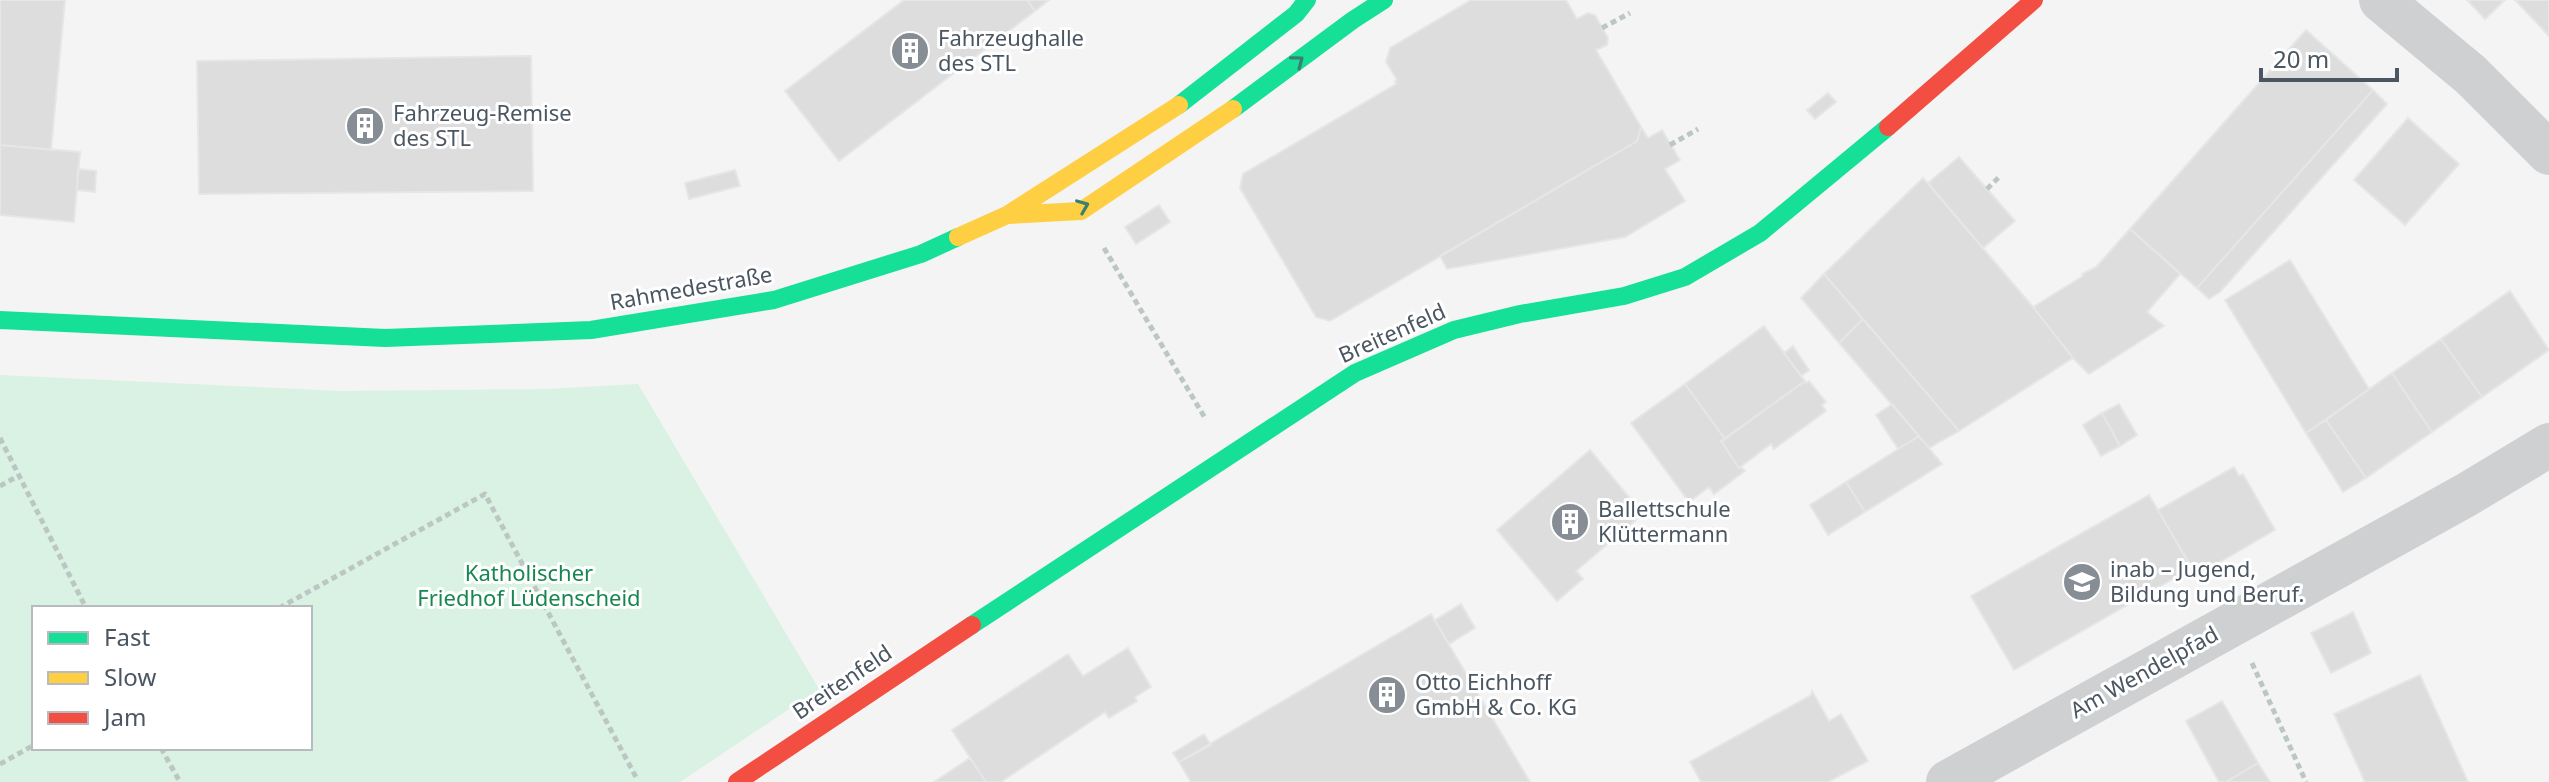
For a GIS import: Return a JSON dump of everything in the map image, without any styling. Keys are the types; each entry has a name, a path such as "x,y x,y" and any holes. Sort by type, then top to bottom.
{"main road":[{"name":"Rahmedestraße","path":"0,320 385,338 591,330 774,300 921,254 1007,215 1182,103 1296,14 1307,0"},
{"path":"1007,215 1081,211 1212,125 1384,0"},
{"name":"Breitenfeld","path":"737,782 864,695 1355,373 1430,339 1470,325 1603,300 1674,281 1718,259 1760,233 1940,84 2034,0"}],"street":[{"path":"2381,0 2471,75 2549,153"},
{"name":"Am Wendelpfad","path":"1948,782 2466,495 2549,445"}],"path":[{"path":"1602,28 1630,13"},
{"path":"1670,145 1698,129"},
{"path":"1987,189 1999,177"},
{"path":"1081,211 1230,456"},
{"path":"0,438 85,606"},
{"path":"0,486 18,476"},
{"path":"283,606 485,494 637,779"},
{"path":"2234,622 2306,782"},
{"path":"0,764 32,746"},
{"path":"162,750 180,782"}],"green space":[{"name":"Katholischer Friedhof Lüdenscheid","path":"0,375 342,391 547,389 638,384 819,689 680,782 0,782"}],"building":[{"path":"0,0 65,0 51,150 0,145"},
{"name":"Fahrzeughalle des STL","path":"904,0 1027,0 1035,11 839,161 785,91"},
{"path":"1027,0 1049,0 1035,11"},
{"path":"1471,0 1566,0 1577,19 1588,13 1595,15 1608,38 1607,45 1596,50 1641,127 1637,141 1330,321 1316,317 1240,188 1243,174 1396,84 1397,80 1386,62 1390,48"},
{"path":"2467,0 2505,0 2485,19"},
{"path":"2515,0 2549,0 2549,36"},
{"path":"2306,30 2373,90 2197,288 2130,229"},
{"name":"Fahrzeug-Remise des STL","path":"531,56 533,191 199,194 197,61"},
{"path":"2373,90 2387,104 2220,292 2209,299 2197,288"},
{"path":"1828,93 1836,102 1815,119 1807,110"},
{"path":"2408,118 2459,164 2405,225 2354,180"},
{"path":"1641,127 1648,138 1662,130 1680,160 1665,169 1685,201 1625,237 1447,269 1440,256 1637,141"},
{"path":"0,145 80,152 74,222 0,215"},
{"path":"1959,157 2015,221 1983,248 1928,183"},
{"path":"78,169 96,171 95,192 77,190"},
{"path":"735,170 740,186 689,199 685,183"},
{"path":"1923,178 2073,358 1959,431 1824,274"},
{"path":"1159,205 1170,222 1136,244 1125,227"},
{"path":"2130,229 2180,274 2147,312 2164,326 2089,374 2033,307 2096,267"},
{"path":"2290,260 2369,389 2306,433 2225,300"},
{"path":"1824,274 1863,319 1839,343 1801,298"},
{"path":"2510,291 2549,350 2482,397 2441,339"},
{"path":"1863,319 1959,431 1929,448 1839,343"},
{"path":"1764,326 1805,381 1725,439 1685,384"},
{"path":"2441,339 2482,397 2432,432 2392,373"},
{"path":"1793,346 1809,370 1801,376 1784,353"},
{"path":"2392,373 2432,432 2366,478 2326,420"},
{"path":"1809,381 1826,402 1822,405 1826,411 1774,449 1771,444 1739,468 1721,441"},
{"path":"1685,384 1725,439 1721,441 1739,468 1745,471 1714,494 1709,487 1689,502 1631,423"},
{"path":"1892,404 1919,436 1898,449 1876,415"},
{"path":"2119,404 2137,435 2120,446 2102,413"},
{"path":"2102,413 2120,446 2101,456 2083,425"},
{"path":"2326,420 2366,478 2343,492 2306,433"},
{"path":"1919,436 1942,464 1865,512 1846,482"},
{"name":"Ballettschule Klüttermann","path":"1590,450 1643,514 1576,571 1583,579 1557,601 1497,530"},
{"name":"inab – Jugend, Bildung und Beruf.","path":"2234,467 2239,476 2243,474 2275,530 2196,576 2158,510"},
{"path":"1846,482 1865,512 1828,535 1810,505"},
{"name":"inab – Jugend, Bildung und Beruf.","path":"2149,495 2192,568 2014,670 1971,596"},
{"path":"1461,604 1475,628 1449,644 1435,620"},
{"path":"2353,612 2371,653 2331,673 2311,633"},
{"name":"Otto Eichhoff GmbH & Co. KG","path":"1431,614 1530,782 1191,782 1179,762"},
{"path":"1128,648 1151,687 1135,697 1137,701 1109,718 1105,712 1001,782 986,782 952,730 1068,654 1083,676"},
{"path":"2420,675 2468,782 2365,782 2334,714"},
{"path":"1812,691 1829,721 1841,714 1868,761 1828,782 1701,782 1690,762 1811,695"},
{"path":"2222,701 2258,763 2226,782 2219,782 2186,721"},
{"path":"1204,734 1211,745 1179,762 1173,753"},
{"path":"970,758 986,782 934,782"},
{"path":"2258,763 2270,782 2226,782"}],"traffic: fast":[{"path":"1179,105 1296,14 1307,0"},
{"path":"1233,109 1384,0"},
{"path":"972,625 1355,373 1454,330 1520,314 1624,296 1685,277 1760,233 1888,127"},
{"path":"0,320 385,338 591,330 774,300 921,254 958,237"}],"traffic: slow":[{"path":"958,237 1007,215 1179,105"},
{"path":"1009,215 1081,211 1233,109"}],"traffic: jam":[{"path":"1888,127 2034,0"},
{"path":"737,782 972,625"}],"place":[{"name":"Fahrzeughalle des STL","path":"910,51"},
{"name":"Fahrzeug-Remise des STL","path":"365,126"},
{"name":"Ballettschule Klüttermann","path":"1570,522"},
{"name":"inab – Jugend, Bildung und Beruf.","path":"2082,582"},
{"name":"Otto Eichhoff GmbH & Co. KG","path":"1387,695"}]}
